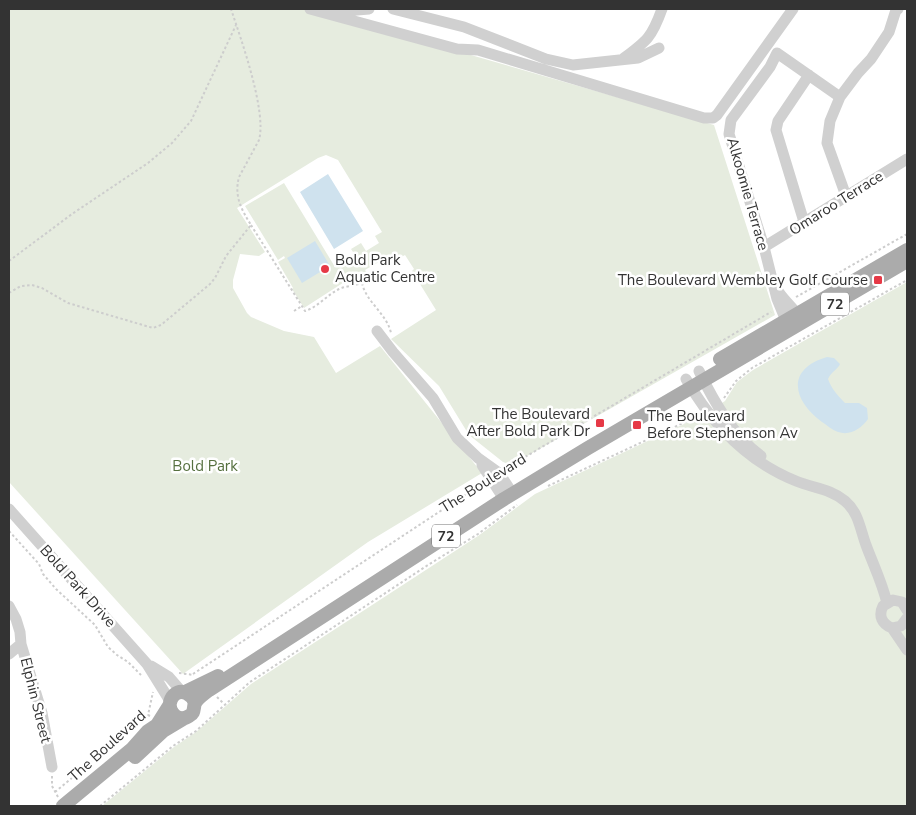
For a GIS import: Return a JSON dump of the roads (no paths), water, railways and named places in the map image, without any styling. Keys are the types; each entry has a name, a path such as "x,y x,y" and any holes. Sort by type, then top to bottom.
{"main road":[{"name":"The Boulevard","path":"800,318 907,250"},
{"name":"The Boulevard","path":"61,802 132,749 148,731 157,725 177,693 184,692 222,674 688,383 787,325 907,261"},
{"name":"The Boulevard","path":"75,806 163,732 190,716 194,712 195,703 209,690 509,494"},
{"path":"184,692 191,695 195,703"},
{"path":"169,703 174,715 183,719"}],"street":[{"path":"310,9 457,49 478,50 704,118 713,118 718,115 793,9"},
{"path":"324,12 369,9"},
{"path":"393,9 464,27 546,59 573,65 638,58 659,48"},
{"path":"622,59 646,42 656,26 662,9"},
{"path":"846,196 826,143 830,121 840,97 871,59 889,32 896,9"},
{"name":"Alkoomie Terrace","path":"787,325 783,305 775,288 729,134 731,120 770,67 777,53 809,75"},
{"path":"804,222 776,130 778,121 809,75 840,97"},
{"name":"Omaroo Terrace","path":"764,247 907,159"},
{"path":"783,305 800,318"},
{"path":"377,331 392,352 433,398 457,438 495,475 509,494"},
{"path":"701,376 712,408"},
{"path":"688,383 755,451 781,469 838,492 856,508 870,537 890,602"},
{"name":"Bold Park Drive","path":"9,509 147,664 169,703"},
{"path":"906,648 900,624 888,626 881,620 881,610 890,602 902,602 907,610"},
{"name":"Elphin Street","path":"9,606 16,619 21,644 42,713 52,767"},
{"path":"9,654 21,644"},
{"name":"Bold Park Drive","path":"147,664 169,678 184,692"}],"water":[{"path":"328,174 363,231 334,249 300,192"},
{"path":"315,241 330,266 302,283 287,258"},
{"path":"827,357 834,358 840,364 828,379 835,392 845,403 859,403 867,408 868,419 859,429 842,433 832,429 812,413 804,404 800,395 799,377 814,362"}],"place":[{"name":"Bold Park Aquatic Centre","path":"325,269"},
{"name":"The Boulevard Wembley Golf Course","path":"878,280"},
{"name":"The Boulevard After Bold Park Dr","path":"600,423"},
{"name":"The Boulevard Before Stephenson Av","path":"637,425"}],"park label":[{"name":"Bold Park","path":"205,466"}]}
